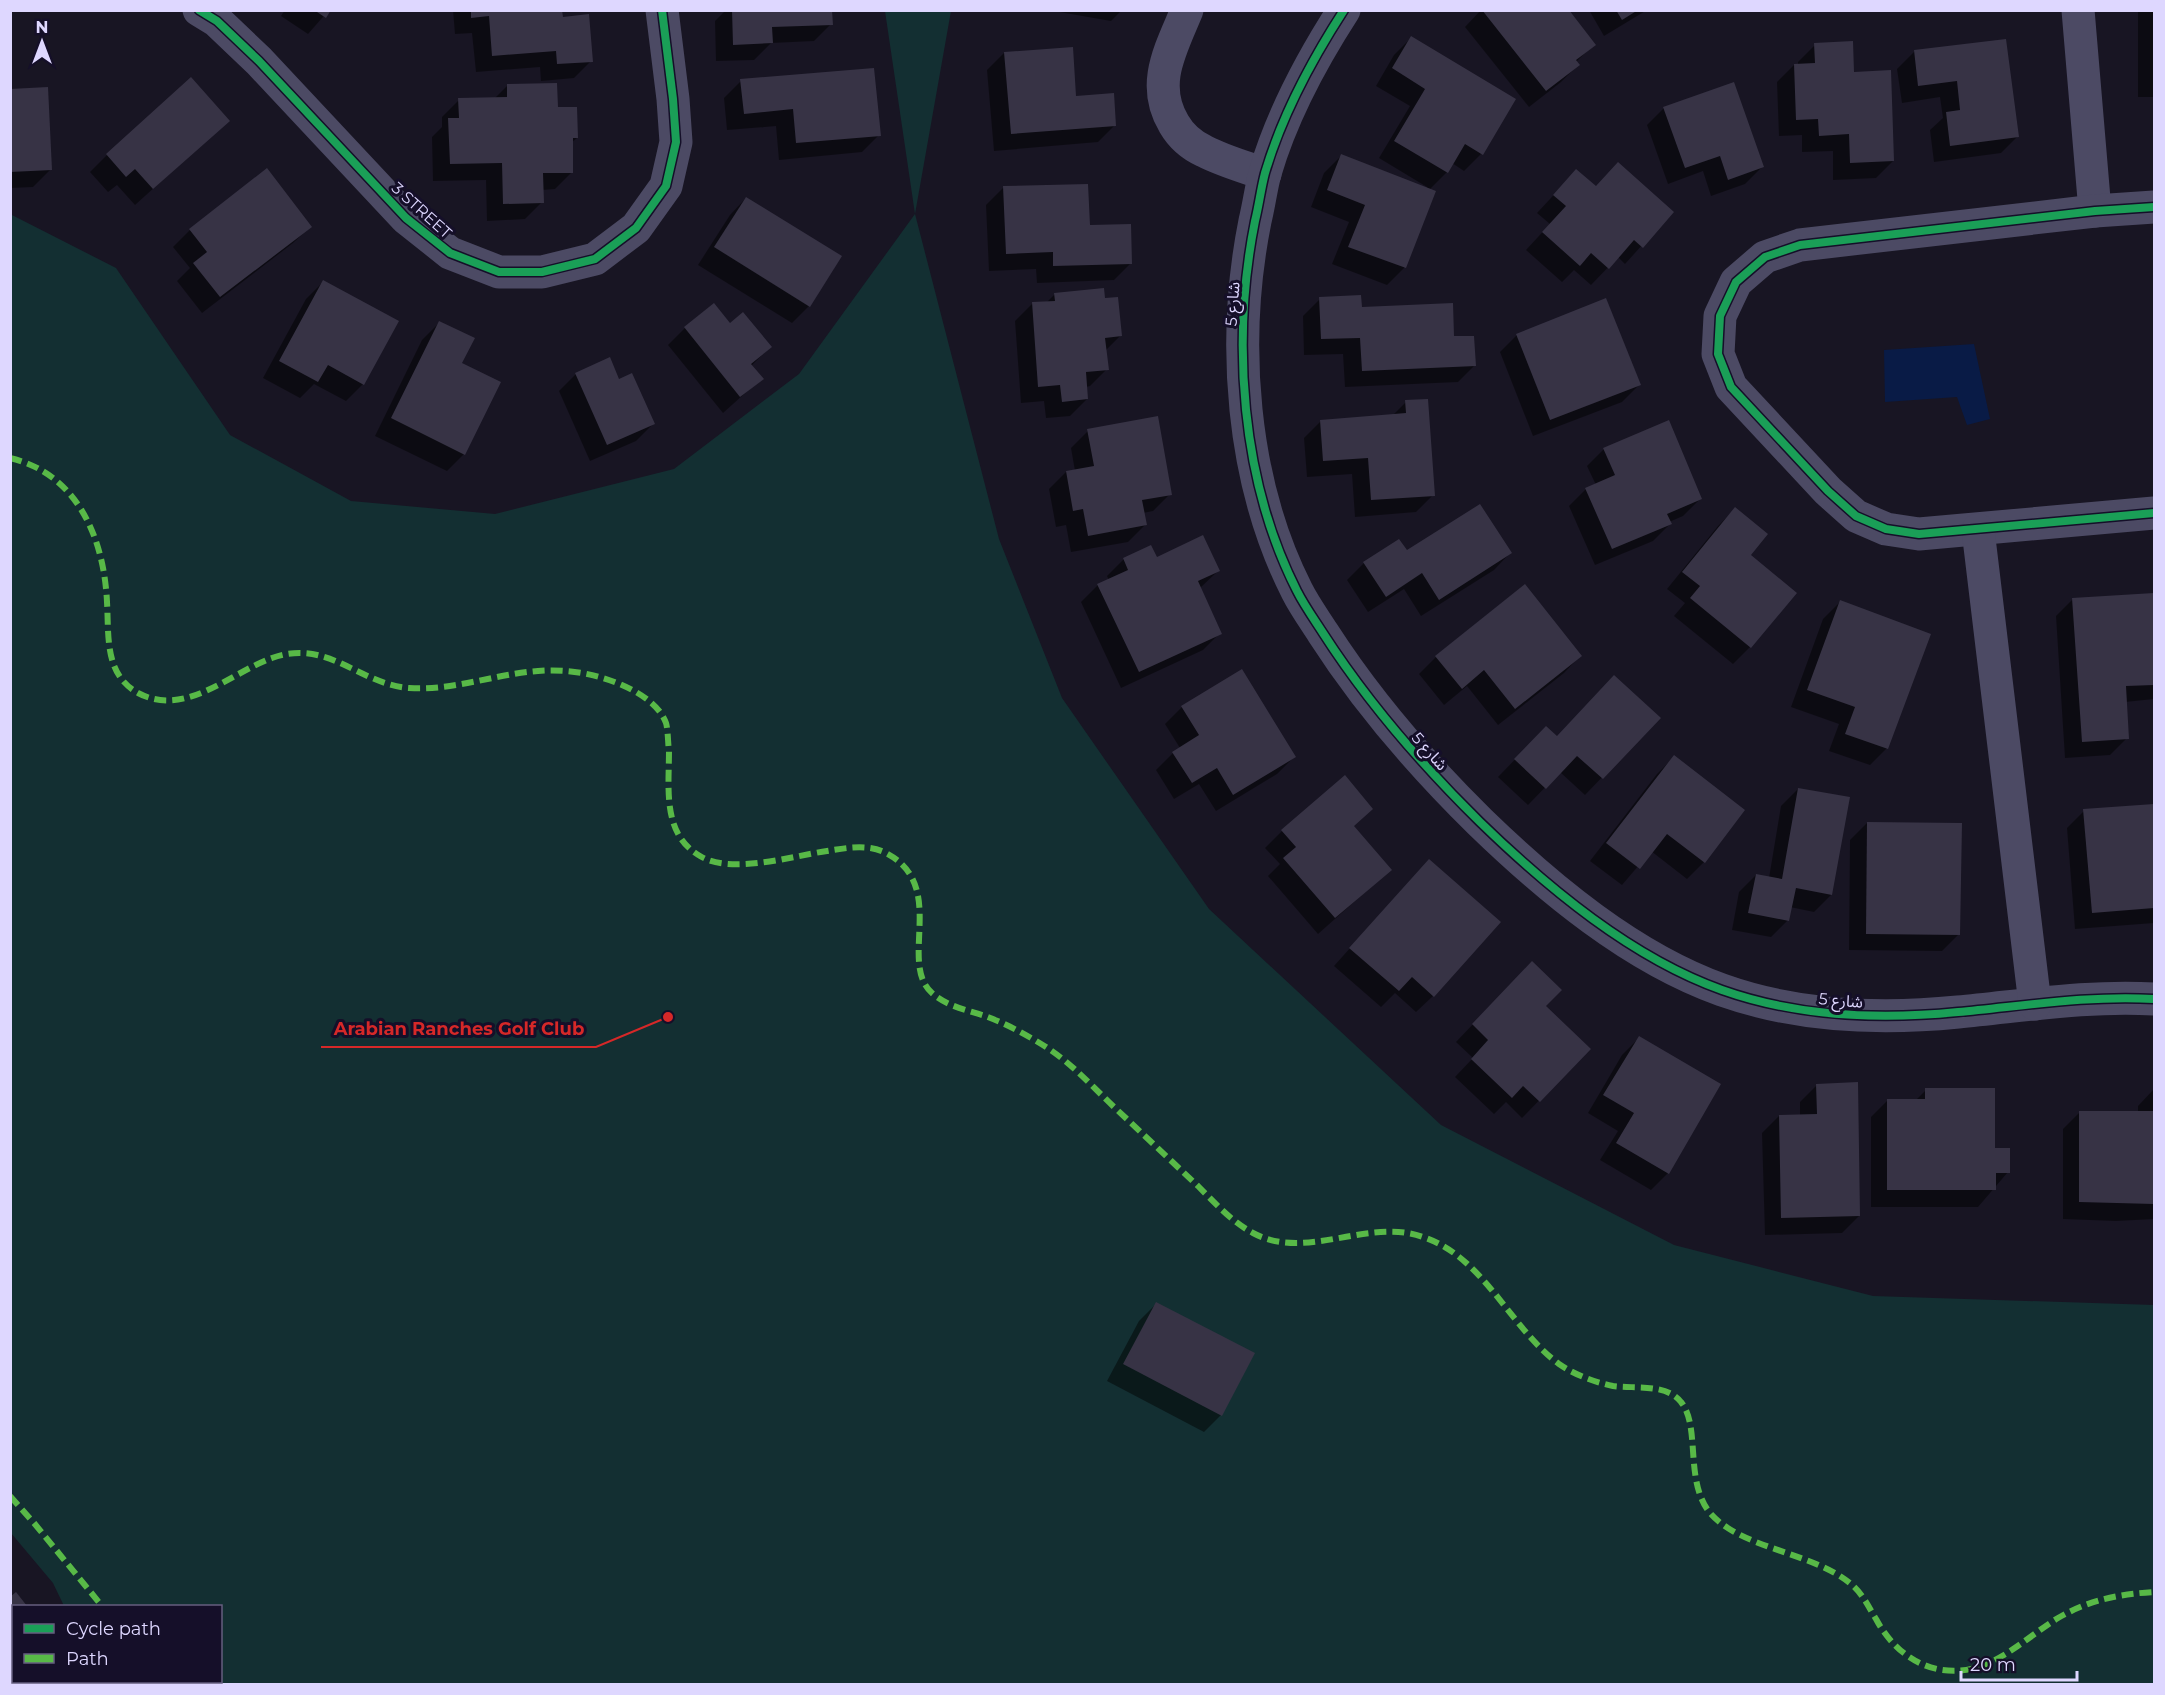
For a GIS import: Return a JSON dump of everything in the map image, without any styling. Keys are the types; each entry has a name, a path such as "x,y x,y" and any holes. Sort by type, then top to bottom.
{"street":[{"name":"3 STREET","path":"199,10 217,21 259,61 406,218 450,253 499,272 542,272 595,259 636,228 666,186 676,142 662,10"},
{"path":"1187,10 1167,58 1162,85 1167,112 1181,136 1203,151 1265,174"},
{"name":"شارع 5","path":"1344,10 1318,49 1288,110 1265,174 1251,244 1243,315 1243,386 1252,457 1270,525 1297,591 1340,659 1388,724 1442,784 1500,841 1558,892 1624,940 1670,968 1721,990 1772,1005 1832,1015 1920,1015 2132,997 2154,999"},
{"path":"2078,10 2095,211"},
{"path":"2154,207 2095,211 1800,245 1765,257 1736,282 1720,316 1718,354 1731,387 1828,491 1856,516 1886,529 1919,534 2154,513"},
{"path":"1978,530 2035,1004"}],"green space":[{"path":"885,11 951,11 915,214"},
{"path":"10,214 116,268 230,435 351,501 495,514 674,469 799,374 915,214 999,539 1062,698 1209,909 1441,1125 1674,1245 1873,1296 2154,1305 2154,1684 98,1684 222,1683 222,1605 64,1605 53,1583 11,1533"}],"water":[{"path":"1974,344 1990,419 1967,425 1957,397 1885,402 1884,350"}],"building":[{"path":"314,10 331,10 326,18"},
{"path":"471,10 562,10 563,17 589,14 593,62 557,64 556,51 492,56 489,16 471,18"},
{"path":"732,10 832,10 833,25 772,27 773,43 733,45"},
{"path":"1482,10 1569,10 1596,45 1576,60 1580,65 1546,91"},
{"path":"1616,10 1638,10 1622,20"},
{"path":"1411,36 1516,99 1483,155 1465,144 1448,173 1394,141 1425,89 1392,68"},
{"path":"2006,39 2019,137 1950,146 1946,112 1960,110 1957,81 1918,86 1914,50"},
{"path":"1853,41 1854,72 1891,70 1894,161 1850,163 1849,134 1819,136 1818,119 1796,120 1794,64 1815,63 1814,43"},
{"path":"1073,47 1076,96 1114,93 1116,126 1011,134 1004,52"},
{"path":"874,68 881,136 796,143 793,109 744,114 740,79"},
{"path":"191,77 230,121 153,189 135,169 126,177 106,154"},
{"path":"1734,82 1764,167 1728,180 1720,156 1685,168 1663,107"},
{"path":"557,83 558,107 577,107 578,138 573,138 573,173 543,173 544,203 503,204 502,163 450,164 448,118 459,118 458,98 507,97 507,84"},
{"path":"48,87 52,170 10,172 10,89"},
{"path":"1341,154 1436,191 1406,268 1348,247 1365,205 1327,190"},
{"path":"1618,162 1674,212 1643,248 1634,240 1609,269 1591,253 1580,266 1542,232 1566,206 1553,195 1576,169 1596,186"},
{"path":"267,168 312,227 220,297 193,263 207,252 189,229"},
{"path":"1088,184 1090,225 1131,224 1132,264 1053,266 1053,252 1006,254 1003,186"},
{"path":"746,197 842,256 810,307 714,247"},
{"path":"323,280 399,321 364,385 328,365 318,382 279,361"},
{"path":"1104,288 1105,298 1118,297 1122,336 1105,338 1109,370 1086,372 1088,399 1062,402 1060,385 1038,387 1032,302 1055,301 1054,293"},
{"path":"1361,295 1362,307 1453,303 1454,336 1474,336 1476,366 1362,371 1360,338 1321,339 1319,297"},
{"path":"1606,298 1641,385 1550,420 1516,334"},
{"path":"714,303 730,323 743,312 772,347 751,364 764,379 740,397 684,327"},
{"path":"439,321 475,338 462,363 501,382 465,455 391,418"},
{"path":"610,357 619,379 632,373 655,424 607,445 575,373"},
{"path":"1428,399 1435,496 1371,500 1368,458 1323,461 1320,420 1406,413 1405,400"},
{"path":"1158,416 1172,495 1142,500 1147,525 1088,536 1083,509 1073,511 1066,471 1094,466 1087,429"},
{"path":"1669,420 1702,499 1667,514 1672,524 1612,549 1585,488 1615,475 1603,448"},
{"path":"1480,504 1512,553 1439,600 1422,573 1386,597 1363,562 1399,539 1407,550"},
{"path":"1735,507 1768,534 1751,555 1797,593 1751,648 1690,598 1700,586 1682,572"},
{"path":"1203,535 1220,571 1198,581 1222,634 1139,672 1097,584 1128,570 1123,558 1151,545 1157,557"},
{"path":"1525,584 1582,656 1515,709 1484,670 1462,689 1435,656"},
{"path":"2154,593 2154,685 2126,686 2129,739 2082,742 2072,598"},
{"path":"1840,600 1931,634 1888,749 1845,734 1855,707 1807,690"},
{"path":"1242,669 1296,757 1233,795 1217,768 1192,783 1172,752 1199,735 1181,706"},
{"path":"1614,675 1661,718 1603,779 1577,756 1546,789 1514,759 1546,726 1557,736"},
{"path":"1674,755 1745,810 1705,863 1667,834 1640,869 1606,843"},
{"path":"1345,775 1373,809 1354,826 1392,870 1335,918 1283,858 1296,847 1281,830"},
{"path":"1798,788 1850,797 1832,895 1796,888 1789,921 1748,913 1756,874 1782,879"},
{"path":"2154,804 2154,908 2092,913 2083,809"},
{"path":"1867,822 1962,823 1960,935 1866,934"},
{"path":"1429,859 1501,922 1434,997 1412,977 1399,991 1349,948"},
{"path":"1532,961 1562,990 1546,1006 1591,1049 1540,1102 1523,1086 1512,1098 1471,1059 1488,1040 1472,1024"},
{"path":"1639,1036 1721,1084 1669,1174 1616,1143 1634,1113 1603,1095"},
{"path":"1858,1082 1860,1216 1781,1218 1779,1115 1817,1114 1816,1084"},
{"path":"1925,1088 1995,1088 1995,1148 2010,1148 2010,1173 1996,1173 1996,1190 1887,1190 1887,1099 1925,1099"},
{"path":"2079,1111 2154,1111 2154,1204 2079,1202"},
{"path":"1156,1302 1255,1353 1222,1416 1123,1364"},
{"path":"16,1592 26,1605 12,1605 12,1644 10,1646 10,1597"}],"marked path":[{"path":"10,458 34,466 53,478 70,494 83,512 93,533 105,578 110,653 119,676 138,693 156,699 173,700 190,697 272,658 292,653 327,658 374,679 409,688 458,685 551,670 589,674 625,686 641,695 657,709 666,723 670,810 679,836 688,847 700,856 728,864 780,860 849,848 863,847 884,852 904,866 914,883 919,903 919,962 923,979 932,993 950,1004 1010,1027 1058,1055 1083,1076 1224,1211 1253,1233 1274,1241 1294,1243 1380,1232 1402,1232 1423,1237 1463,1260 1480,1276 1542,1349 1565,1368 1585,1378 1613,1386 1658,1389 1675,1396 1687,1412 1697,1486 1710,1513 1723,1525 1740,1535 1817,1564 1851,1584 1862,1596 1888,1637 1903,1652 1921,1664 1942,1670 1959,1671 1975,1668 2004,1655 2058,1618 2081,1607 2116,1596 2154,1592"},
{"path":"10,1496 101,1605"}],"cycle path":[{"path":"199,10 217,21 259,61 406,218 450,253 499,272 542,272 595,259 636,228 666,186 676,142 662,10"},
{"path":"1344,10 1298,89 1272,151 1264,179 1248,267 1244,314 1243,362 1246,410 1263,504 1278,548 1297,591 1340,659 1396,732 1480,822 1563,896 1593,919 1656,960 1722,990 1780,1006 1868,1016 1928,1014 2081,1000 2154,999"},
{"path":"2154,207 2095,211 1800,245 1765,257 1736,282 1720,316 1718,354 1731,387 1828,491 1856,516 1886,529 1919,534 2154,513"}],"place":[{"name":"Arabian Ranches Golf Club","path":"668,1017"}]}
